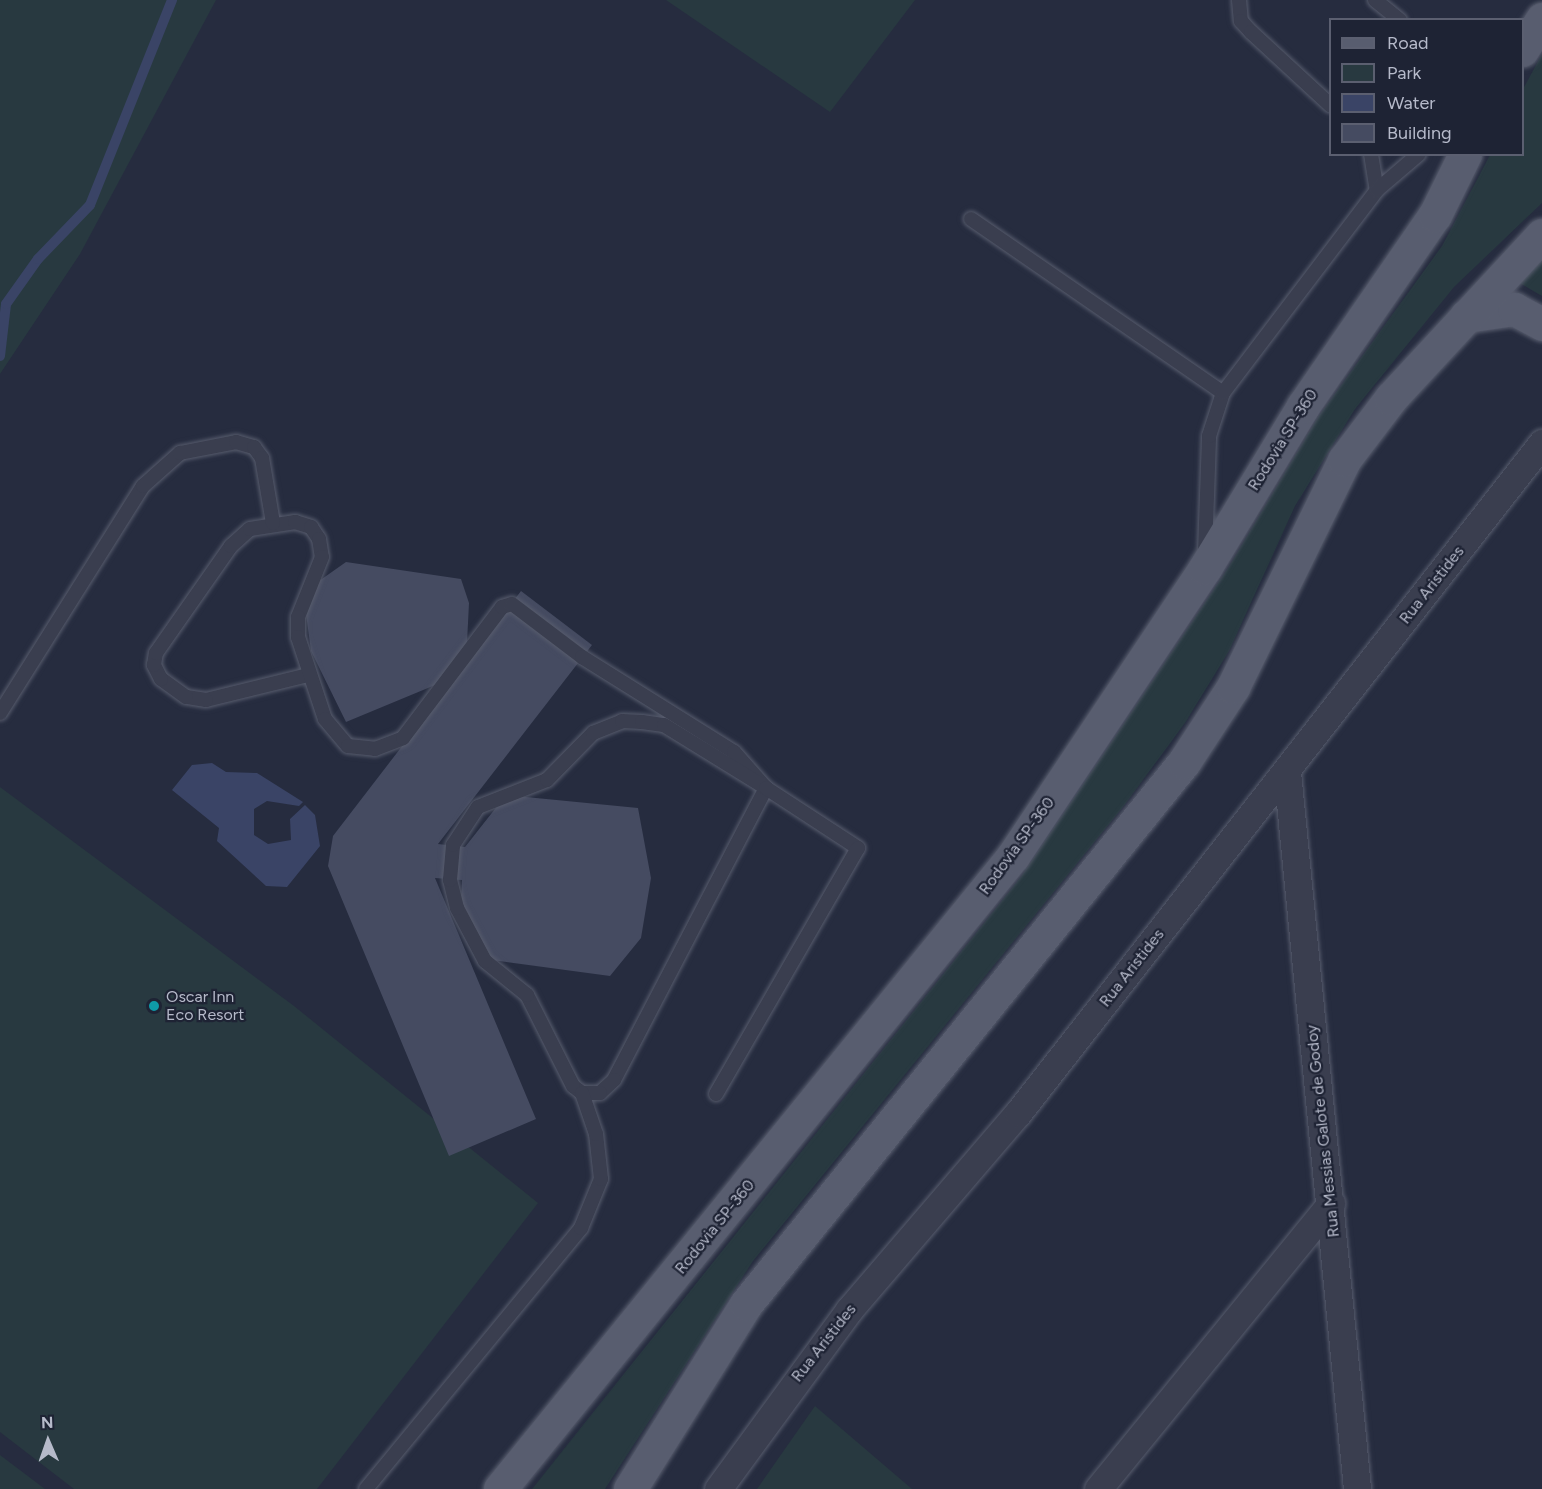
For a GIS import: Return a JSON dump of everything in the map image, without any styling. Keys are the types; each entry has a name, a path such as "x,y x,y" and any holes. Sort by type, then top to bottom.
{"main road":[{"path":"1524,47 1542,19"},
{"name":"Rodovia SP-360","path":"500,1489 1013,856 1205,568 1303,406 1435,215 1464,156"},
{"path":"630,1489 746,1304 1184,762 1233,687 1344,460 1391,398 1542,235"},
{"path":"1466,316 1514,309 1542,324"}],"street":[{"name":"Rua Aristides","path":"718,1489 849,1310 1018,1113 1287,772 1542,443"},
{"name":"Rua Messias Galote de Godoy","path":"1287,772 1331,1203 1357,1489"},
{"path":"1098,1489 1331,1203"}],"lane":[{"path":"1239,0 1241,21 1329,104"},
{"path":"1375,0 1398,18"},
{"path":"1371,156 1377,189"},
{"path":"1205,568 1209,436 1223,393 1377,189 1417,156"},
{"path":"971,219 1223,393"},
{"path":"0,713 143,486 180,453 236,442 254,447 262,458 273,523"},
{"path":"308,675 206,700 186,697 161,679 154,665 156,653 231,546 250,529 273,523 311,527 319,539 322,557 297,617 308,675 339,739 365,749 390,747 403,738 502,607 512,604 582,657 734,752 766,788"},
{"path":"366,1489 581,1228 601,1179 596,1134 582,1093 573,1086 527,995 485,961 457,908 450,880 458,835 478,807 547,780 593,733 622,721 664,725 858,848 716,1094"},
{"path":"582,1093 600,1093 614,1080 766,788"}],"green space":[{"path":"0,0 216,0 80,254 0,374"},
{"path":"666,0 915,0 830,112"},
{"path":"1542,54 1542,203 1454,287 1355,409 1295,506 1229,651 1185,723 1123,807 753,1261 605,1489 532,1489 1020,878 1228,568 1318,417 1442,246 1489,156 1524,156 1524,87"},
{"path":"1542,261 1542,296 1518,282"},
{"path":"0,787 294,1006 538,1203 317,1489 74,1489 0,1432"},
{"path":"815,1406 912,1489 757,1489"},
{"path":"0,1455 45,1489 0,1489"}],"water":[{"path":"212,763 226,772 257,773 303,802 299,806 267,801 254,809 254,835 268,844 291,840 290,819 305,805 315,815 320,846 287,887 266,886 217,841 219,828 172,790 192,765"}],"building":[{"path":"346,562 461,579 469,603 466,663 521,591 592,645 438,844 465,847 506,795 638,808 651,878 641,938 610,976 492,960 461,901 462,880 435,878 536,1119 449,1156 328,866 333,836 446,689 440,683 346,722 311,651 306,614 319,581"}],"waterway":[{"path":"0,356 6,304 38,259 90,205 172,0"}],"place":[{"name":"Oscar Inn Eco Resort","path":"154,1006"}]}
